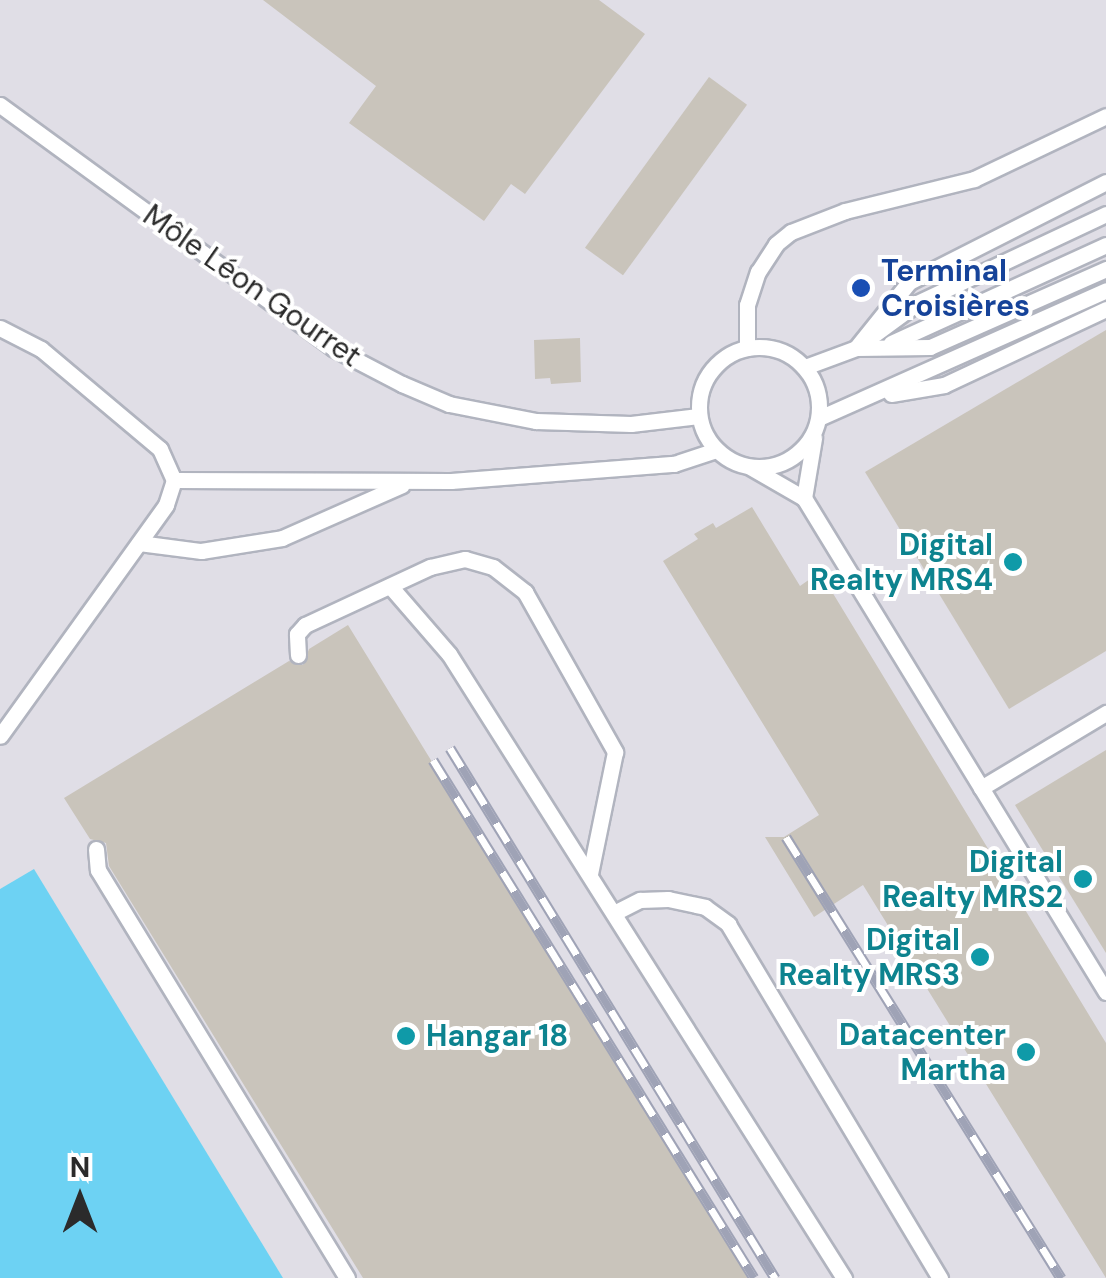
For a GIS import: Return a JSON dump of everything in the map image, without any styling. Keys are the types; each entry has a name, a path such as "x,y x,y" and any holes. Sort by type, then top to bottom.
{"lane":[{"name":"Môle Léon Gourret","path":"2,107 333,348 402,384 449,404 536,421 631,424 699,416"},
{"path":"747,348 747,305 758,272 776,244 791,232 827,216 974,179 1106,116"},
{"path":"856,348 909,282 1106,182"},
{"path":"805,367 856,348 917,303 1106,214"},
{"path":"884,346 1106,245"},
{"path":"856,348 930,347 1106,269"},
{"path":"750,467 789,460 817,424 1106,290"},
{"path":"873,397 944,385 1106,309"},
{"path":"0,328 42,349 160,449 174,480 166,505 0,736"},
{"path":"804,498 817,424 818,390 805,367 778,350 747,348 716,365 705,380 699,416 716,450 804,498 1106,992"},
{"path":"174,480 411,482 674,464 716,450"},
{"path":"139,544 201,551 282,538 411,482"},
{"path":"298,656 297,634 304,625 430,567 465,560 494,567 525,592 616,752 590,874"},
{"path":"390,586 448,654 616,912 844,1278"},
{"path":"981,788 1106,713"},
{"path":"96,849 98,870 347,1278"},
{"path":"616,912 640,900 668,899 704,908 728,924 940,1278"}],"shaded area":[{"path":"0,0 1106,0 1106,1278 283,1278 34,870 0,889"}],"water":[{"path":"34,869 283,1278 0,1278 0,889"}],"building":[{"path":"263,0 599,0 645,34 525,194 511,184 484,221 349,123 376,86"},
{"path":"709,77 747,105 623,275 585,248"},
{"name":"Digital Realty MRS4","path":"1106,330 1106,651 1009,709 865,472"},
{"path":"580,338 581,382 551,384 550,378 535,379 534,340"},
{"name":"Digital Realty MRS3","path":"752,507 800,586 820,572 1106,1043 1106,1278 863,885 814,917 765,837 784,837 819,815 663,561 698,539 694,534 713,523 716,528"},
{"name":"Hangar 18","path":"348,625 749,1278 363,1278 109,866 106,843 90,839 64,798 289,661 303,665 309,649"},
{"name":"Digital Realty MRS2","path":"1106,750 1106,953 1015,805"}],"railway":[{"path":"450,748 775,1278"},
{"path":"433,760 754,1278"},
{"path":"786,837 1061,1278"}],"place":[{"name":"Terminal Croisières","path":"861,288"},
{"name":"Digital Realty MRS4","path":"1013,562"},
{"name":"Digital Realty MRS2","path":"1083,879"},
{"name":"Digital Realty MRS3","path":"980,957"},
{"name":"Hangar 18","path":"406,1036"},
{"name":"Datacenter Martha","path":"1026,1052"}]}
